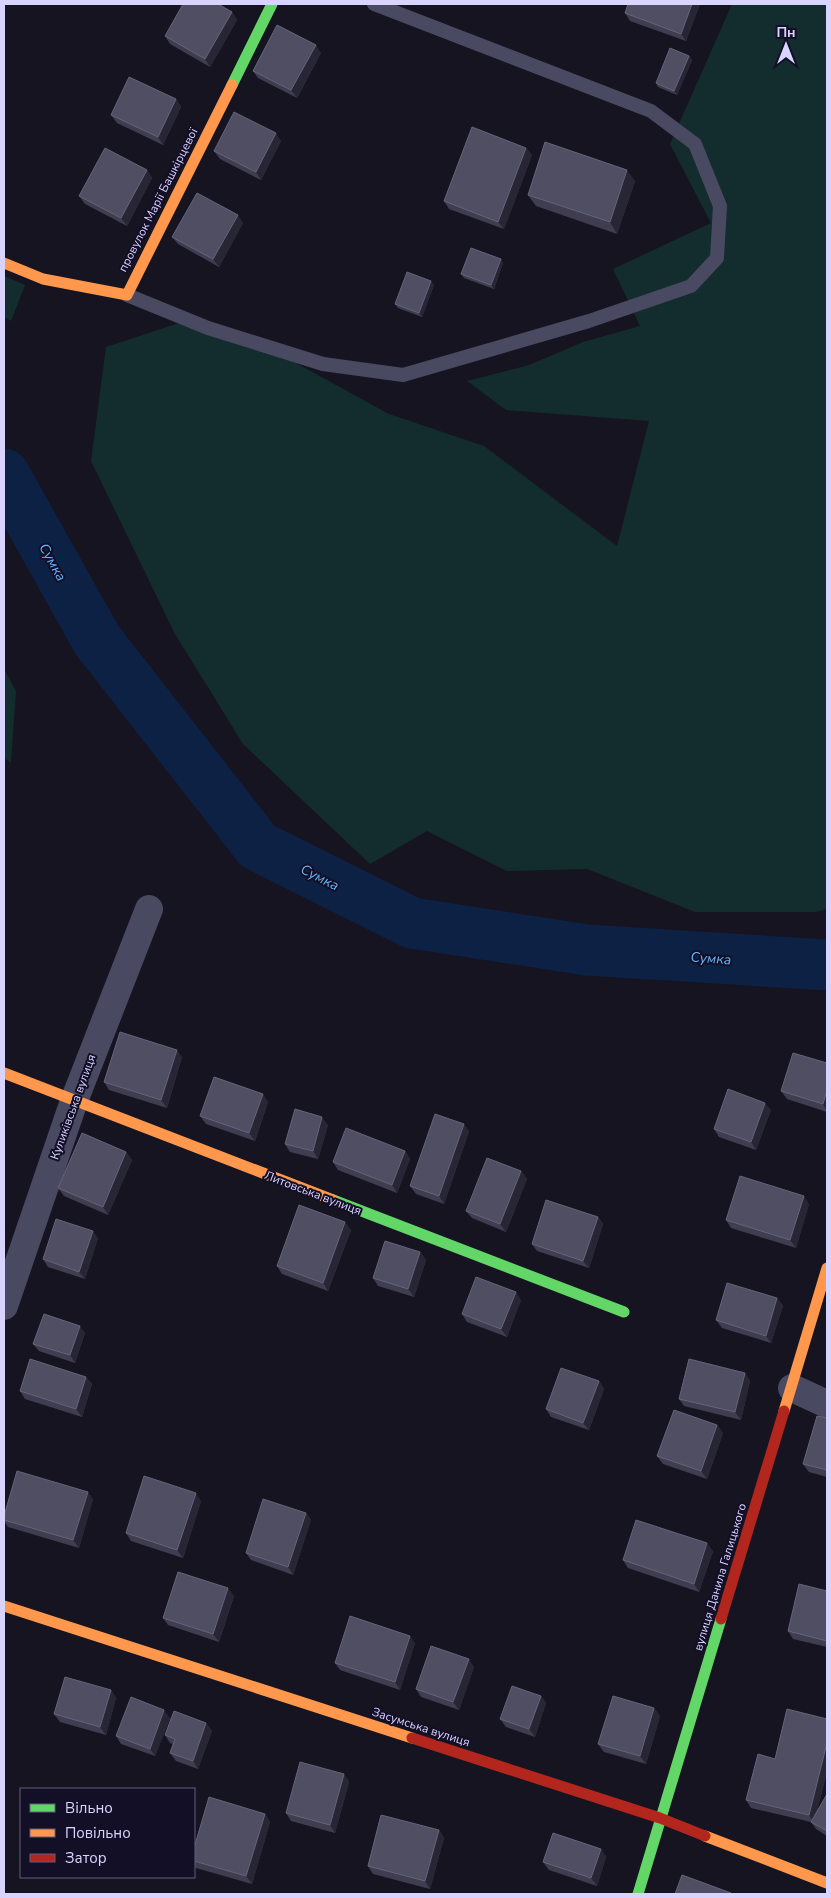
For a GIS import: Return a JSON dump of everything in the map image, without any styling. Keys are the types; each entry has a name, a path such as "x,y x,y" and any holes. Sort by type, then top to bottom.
{"street":[{"name":"провулок Марії Башкірцевої","path":"126,295 272,4"},
{"path":"4,263 43,279 126,295"},
{"name":"Куликівська вулиця","path":"4,1306 74,1102 149,909"},
{"name":"Литовська вулиця","path":"4,1073 74,1102 624,1312"},
{"name":"вулиця Данила Галицького","path":"638,1894 827,1268"},
{"path":"792,1388 827,1404"},
{"name":"Засумська вулиця","path":"4,1606 660,1818 827,1883"}],"lane":[{"path":"126,295 208,328 323,364 403,374 589,321 691,286 717,258 720,206 696,144 688,138 651,111 374,4"}],"green space":[{"path":"732,4 827,4 827,909 816,912 695,912 587,869 507,871 427,831 370,864 243,744 175,634 91,461 106,347 191,319 296,363 389,414 484,446 617,546 649,421 506,410 467,381 529,365 583,342 640,326 613,269 711,223 670,144"},
{"path":"4,276 25,285 11,321 4,317"},
{"path":"4,669 16,691 11,763 4,758"}],"building":[{"path":"183,4 218,4 232,12 205,59 165,36"},
{"path":"628,4 692,4 681,34 625,13"},
{"path":"277,25 316,45 291,90 253,71"},
{"path":"670,48 689,56 674,91 656,83"},
{"path":"129,77 176,99 158,137 111,115"},
{"path":"234,112 276,133 256,172 214,151"},
{"path":"472,127 526,148 498,222 444,201"},
{"path":"545,142 627,170 610,222 528,195"},
{"path":"105,148 147,170 121,218 79,196"},
{"path":"197,193 238,215 213,259 172,237"},
{"path":"471,248 501,259 491,285 461,274"},
{"path":"407,272 431,281 419,313 395,304"},
{"path":"120,1032 177,1050 161,1100 104,1082"},
{"path":"793,1053 827,1063 827,1090 823,1104 781,1091"},
{"path":"214,1077 263,1094 249,1133 200,1116"},
{"path":"728,1089 765,1103 751,1142 714,1129"},
{"path":"295,1109 322,1117 313,1151 285,1144"},
{"path":"435,1114 464,1124 439,1196 410,1186"},
{"path":"346,1128 405,1151 392,1185 333,1162"},
{"path":"82,1133 126,1152 103,1207 58,1188"},
{"path":"487,1158 521,1171 500,1224 466,1211"},
{"path":"740,1176 804,1196 790,1240 726,1220"},
{"path":"546,1200 598,1217 583,1261 532,1244"},
{"path":"299,1205 345,1222 323,1283 277,1266"},
{"path":"56,1219 93,1231 79,1272 43,1259"},
{"path":"385,1241 420,1252 408,1289 373,1278"},
{"path":"476,1277 516,1292 501,1329 462,1314"},
{"path":"727,1283 777,1298 766,1336 716,1320"},
{"path":"44,1314 80,1326 70,1355 33,1344"},
{"path":"30,1359 86,1377 76,1409 20,1391"},
{"path":"689,1359 745,1373 735,1412 679,1399"},
{"path":"561,1368 599,1381 583,1423 546,1409"},
{"path":"674,1410 717,1425 701,1471 657,1456"},
{"path":"817,1416 827,1418 827,1470 803,1464"},
{"path":"17,1471 88,1492 73,1540 4,1520"},
{"path":"144,1476 196,1493 177,1550 126,1533"},
{"path":"263,1499 306,1513 288,1567 246,1553"},
{"path":"636,1520 707,1543 694,1584 623,1560"},
{"path":"178,1572 228,1588 213,1634 163,1618"},
{"path":"799,1584 827,1591 827,1641 788,1631"},
{"path":"350,1616 410,1636 395,1682 335,1663"},
{"path":"431,1646 469,1659 453,1702 416,1689"},
{"path":"65,1677 111,1690 100,1727 54,1714"},
{"path":"512,1686 541,1696 529,1729 500,1719"},
{"path":"613,1696 654,1708 640,1756 598,1744"},
{"path":"131,1697 164,1710 150,1749 116,1736"},
{"path":"787,1709 827,1719 827,1743 809,1815 746,1800 758,1754 775,1759"},
{"path":"174,1711 206,1723 193,1761 170,1753 175,1739 165,1735"},
{"path":"300,1762 344,1774 330,1825 286,1813"},
{"path":"827,1794 827,1831 811,1822"},
{"path":"209,1797 265,1814 246,1876 195,1861 195,1845"},
{"path":"381,1815 439,1830 425,1881 368,1866"},
{"path":"553,1833 601,1849 591,1878 543,1862"},
{"path":"682,1875 731,1893 675,1894"}],"waterway":[{"name":"Сумка","path":"4,474 97,640 258,846 412,923 587,950 827,965"}],"traffic: fast":[{"path":"232,85 272,4"},
{"path":"333,1200 624,1312"},
{"path":"638,1894 721,1619"}],"traffic: slow":[{"path":"4,263 43,279 127,295 232,85"},
{"path":"4,1073 333,1200"},
{"path":"784,1411 827,1268"},
{"path":"4,1606 412,1738"},
{"path":"705,1836 827,1883"}],"traffic: jam":[{"path":"721,1619 784,1411"},
{"path":"412,1738 660,1818 705,1836"}]}
